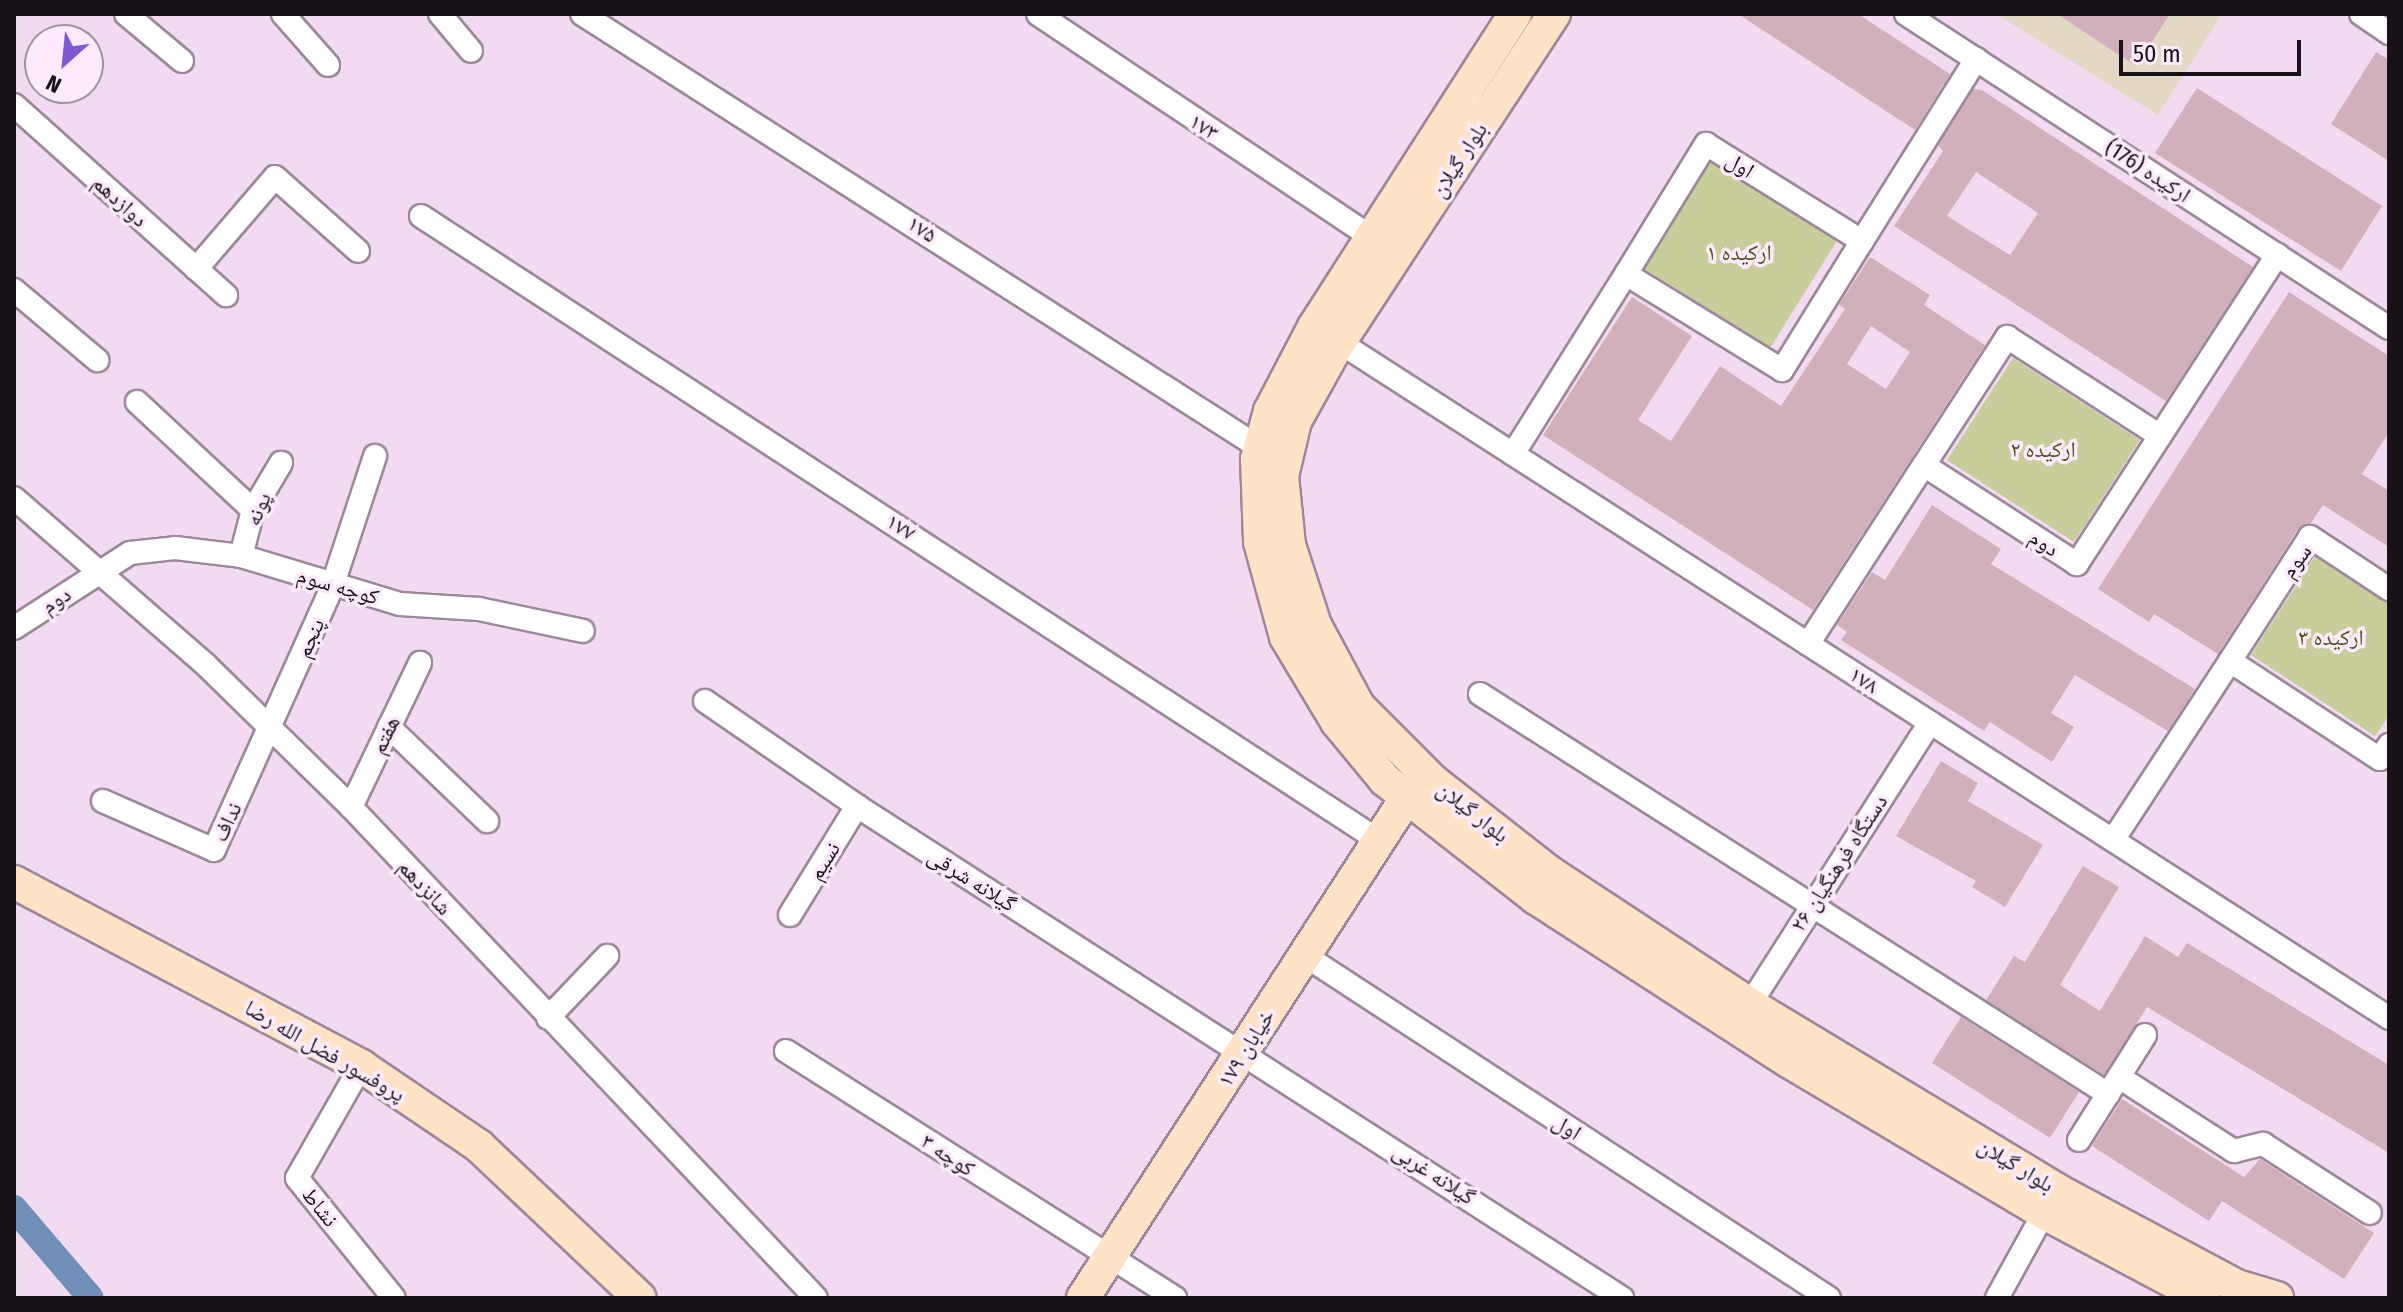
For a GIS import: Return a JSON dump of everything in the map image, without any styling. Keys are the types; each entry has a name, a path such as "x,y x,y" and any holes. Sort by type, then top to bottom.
{"main road":[{"name":"بلوار گیلان","path":"1554,14 1339,342 1295,421 1282,476 1289,545 1315,625 1359,707 1433,781 1549,872 1742,1016 2044,1213 2204,1298"},
{"name":"بلوار گیلان","path":"1510,16 1306,341 1270,411 1260,448 1260,542 1286,637 1337,722 1385,780 1536,898 2057,1190 2237,1286 2277,1298"},
{"name":"خیابان ۱۷۹","path":"1083,1298 1407,797"},
{"name":"پروفسور فضل الله رضا","path":"14,882 361,1066 479,1146 640,1298"}],"street":[{"path":"126,14 182,61"},
{"path":"283,14 328,65"},
{"path":"440,14 471,51"},
{"name":"۱۷۵","path":"582,14 1260,448"},
{"name":"۱۷۳","path":"1038,14 1371,237"},
{"name":"ارکیده (176)","path":"1906,14 2389,328"},
{"path":"2361,14 2389,33"},
{"path":"1626,274 1782,370 1976,59"},
{"name":"دوازدهم","path":"14,105 226,295"},
{"name":"اول","path":"1513,454 1706,144 1862,241"},
{"path":"196,269 275,177 358,251"},
{"name":"۱۷۷","path":"421,216 1378,840"},
{"name":"دوم","path":"1924,465 2077,564 2277,255"},
{"path":"14,290 97,360"},
{"path":"1808,644 2007,337 2160,436"},
{"name":"۱۷۸","path":"1339,342 2389,1018"},
{"path":"137,402 253,510"},
{"name":"پنجم","path":"270,727 332,587 375,456"},
{"name":"پونه","path":"241,556 253,510 281,463"},
{"name":"شانزدهم","path":"14,498 270,727 351,807 816,1298"},
{"name":"سوم","path":"2113,840 2310,537 2389,589"},
{"name":"کوچه سوم","path":"99,573 130,553 175,548 241,556 332,587 400,604 479,609 583,631"},
{"name":"دوم","path":"14,628 99,573"},
{"path":"2230,661 2380,759 2389,745"},
{"name":"هفتم","path":"351,807 420,663"},
{"path":"1480,694 1812,906 2114,1086 2234,1151 2263,1144 2370,1213"},
{"name":"گیلانه شرقی","path":"705,701 857,806 1244,1052"},
{"name":"۲۶ دستگاه فرهنگیان","path":"1742,1016 1930,723"},
{"name":"نداف","path":"103,801 214,850 270,727"},
{"path":"389,727 487,821"},
{"name":"نسیم","path":"790,915 857,806"},
{"name":"اول","path":"1304,955 1829,1298"},
{"path":"548,1018 607,956"},
{"path":"2079,1140 2145,1035"},
{"name":"کوچه ۳","path":"786,1051 1109,1259 1175,1298"},
{"name":"گیلانه غربی","path":"1244,1052 1622,1298"},
{"name":"نشاط","path":"361,1066 297,1178 394,1298"},
{"path":"1997,1298 2044,1213"}],"shaded area":[{"path":"1996,14 2222,14 2158,115"}],"green space":[{"name":"ارکیده ۱","path":"1708,158 1838,239 1770,348 1640,266"},
{"name":"ارکیده ۲","path":"2013,358 2140,440 2074,542 1947,460"},
{"name":"ارکیده ۳","path":"2316,555 2389,602 2389,715 2375,736 2251,655"}],"building":[{"path":"1738,14 1858,14 1950,74 1915,130"},
{"path":"2057,14 2170,14 2136,66"},
{"path":"2376,52 2389,60 2389,161 2331,124"},
{"path":"2197,88 2382,206 2341,271 2155,153"},
{"path":"1973,89 1982,90 2253,267 2166,401 1894,226 1943,151 1938,145","holes":["1976,172 2038,213 2010,255 1947,216"]},
{"path":"1870,257 1930,295 1924,305 1985,345 1813,610 1543,435 1632,297 1692,336 1638,420 1671,441 1720,366 1781,406 1845,309 1839,305","holes":["1871,326 1910,352 1886,389 1847,364"]},
{"path":"2289,292 2389,356 2389,432 2362,474 2389,491 2389,547 2323,505 2311,523 2298,529 2218,654 2154,614 2149,622 2098,589"},
{"path":"1932,505 2001,549 1991,564 2195,689 2168,731 2075,675 2051,713 2074,727 2052,762 1990,722 1984,731 1841,640 1847,632 1837,625 1872,572 1885,580"},
{"path":"1941,761 1978,783 1968,801 2043,845 2005,907 1972,887 1976,881 1896,836"},
{"path":"2083,866 2119,887 2060,985 2100,1011 2145,936 2178,957 2187,943 2389,1065 2389,1153 2147,1007 2104,1075 1986,1000 2014,956 2025,962"},
{"path":"1961,1017 2079,1092 2050,1138 1932,1063"},
{"path":"2122,1099 2244,1177 2260,1159 2374,1233 2344,1279 2222,1201 2209,1221 2092,1146"}],"waterway":[{"path":"14,1208 91,1298"}]}
